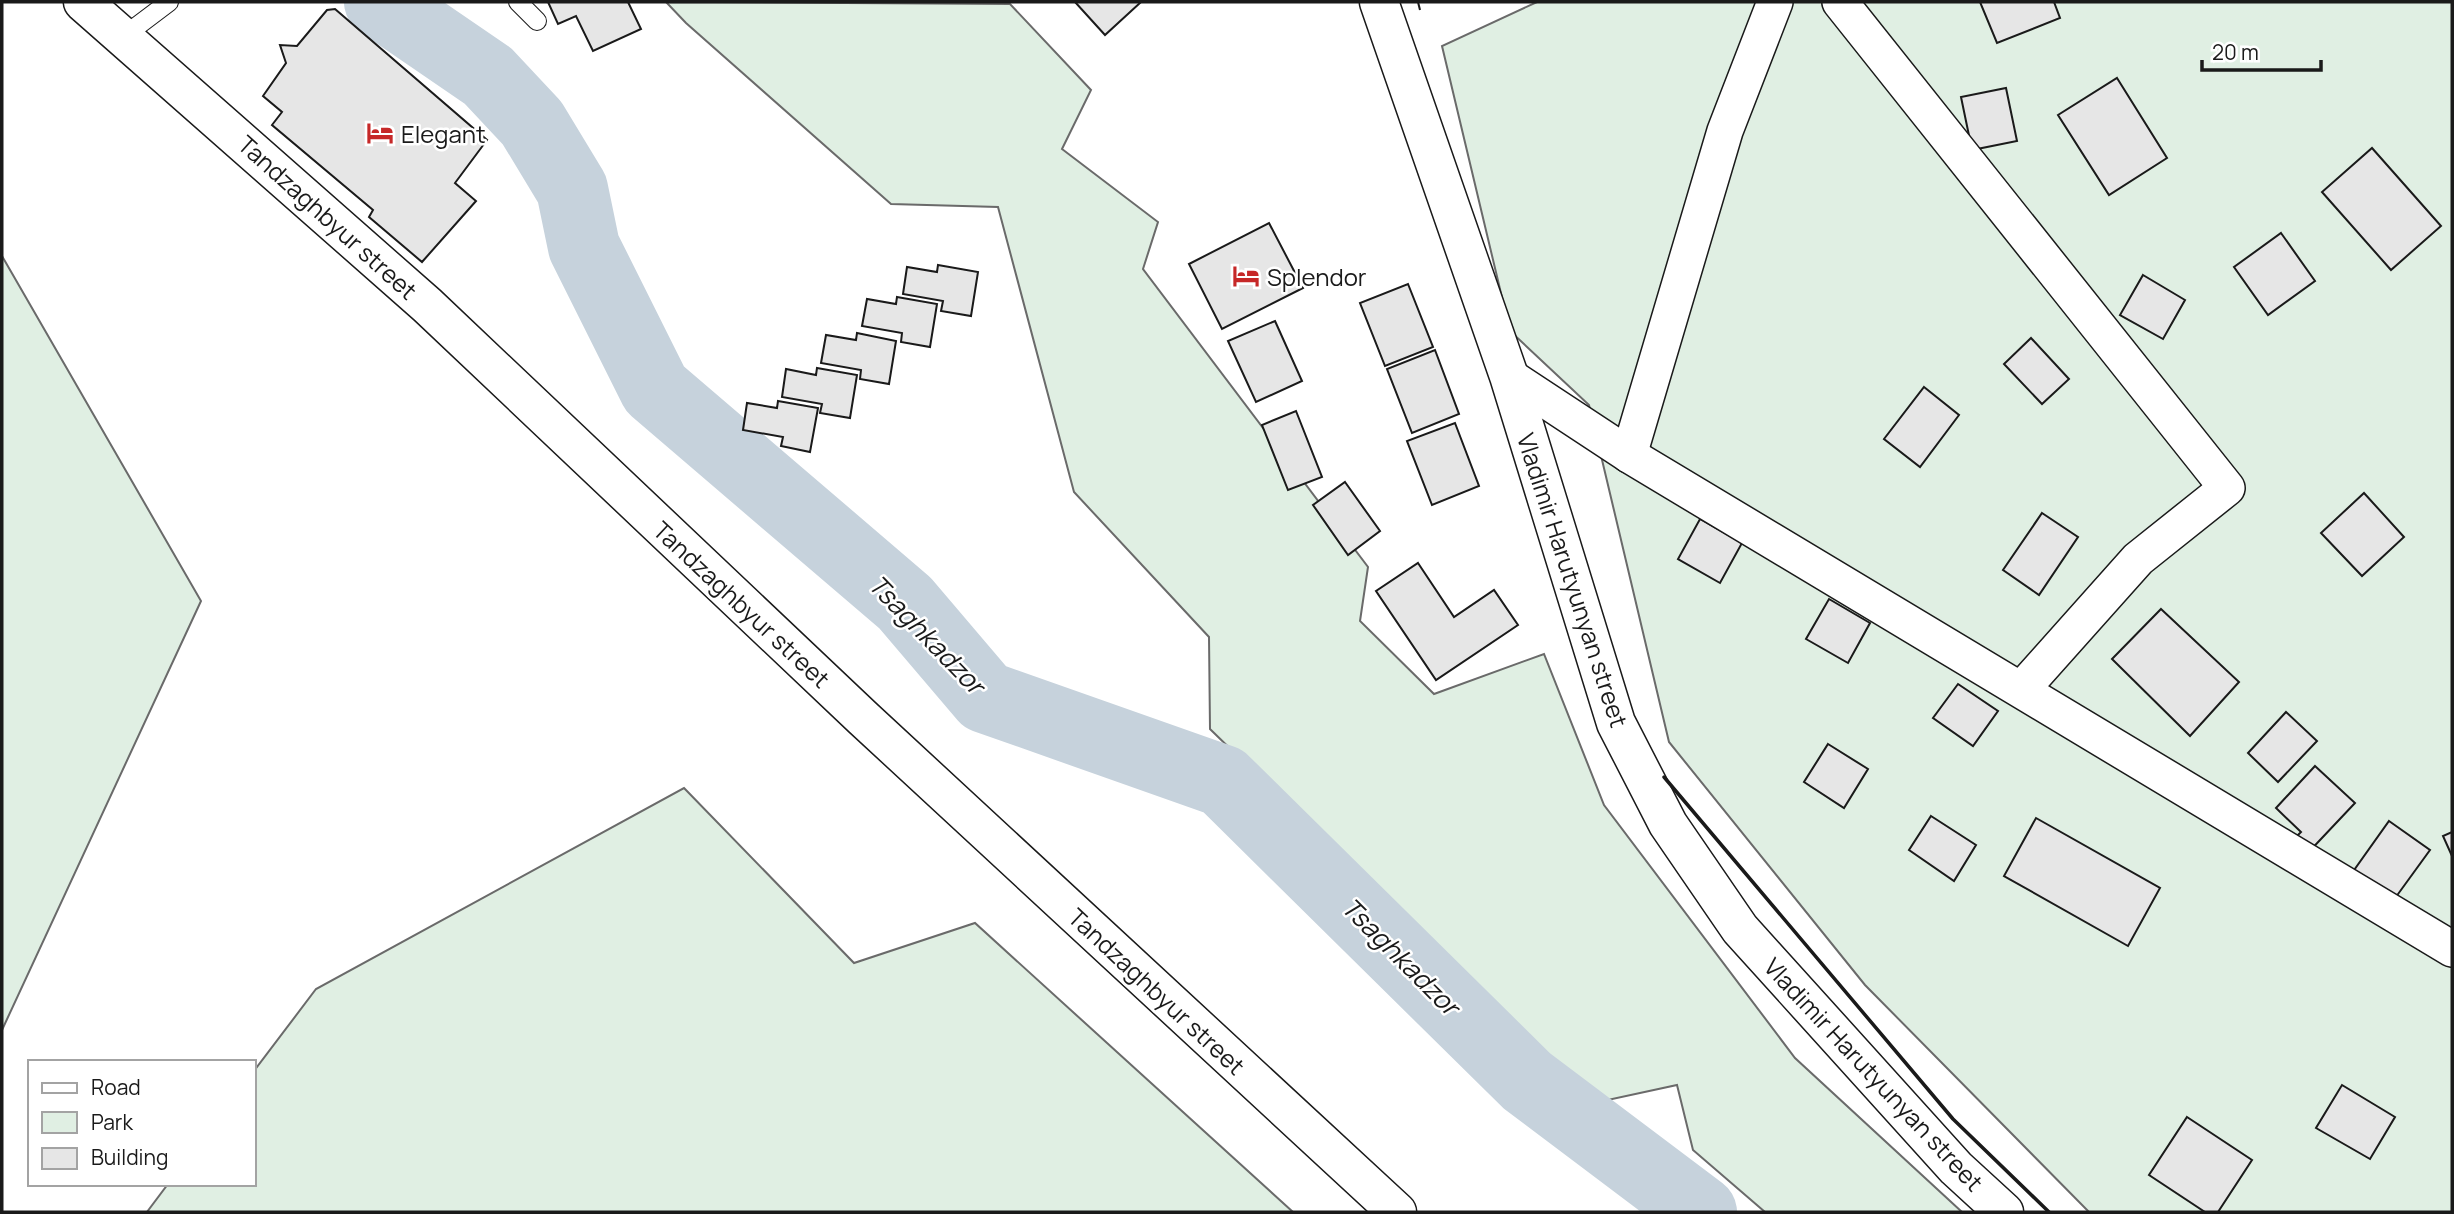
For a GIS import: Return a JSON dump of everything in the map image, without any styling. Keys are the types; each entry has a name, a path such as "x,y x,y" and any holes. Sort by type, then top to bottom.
{"main road":[{"name":"Tandzaghbyur street","path":"83,2 427,306 853,708 1397,1212"},
{"name":"Vladimir Harutyunyan street","path":"1379,2 1509,376 1616,723 1668,824 1740,929 1956,1168 2004,1212"}],"street":[{"path":"1629,455 1725,131 1775,2"},
{"path":"1840,2 2227,488 2138,559 2022,689"},
{"path":"1509,376 1629,455 2452,949"}],"lane":[{"path":"124,36 169,2"},
{"path":"518,2 537,21"}],"green space":[{"path":"666,2 1010,4 1091,90 1062,149 1158,222 1143,269 1368,567 1360,621 1434,694 1544,654 1604,805 1795,1058 1962,1212 1765,1212 1693,1150 1677,1085 1594,1103 1210,729 1209,637 1074,492 998,207 891,204 686,23"},
{"path":"1537,2 2452,2 2452,1212 2089,1212 1865,985 1669,742 1589,405 1510,331 1442,46"},
{"path":"2,256 201,601 2,1030"},
{"path":"684,788 854,963 975,923 1293,1212 147,1212 166,1186 256,1186 256,1068 316,989"}],"building":[{"path":"548,2 628,2 641,29 593,51 576,16 558,24"},
{"path":"1075,2 1141,2 1105,35"},
{"path":"1980,2 2054,2 2060,18 1997,43"},
{"name":"Elegant","path":"335,9 487,140 455,183 476,201 422,262 369,217 373,210 272,125 282,112 263,96 286,63 280,45 297,46 327,10"},
{"path":"2117,78 2167,158 2109,195 2058,115"},
{"path":"2006,88 2017,141 1972,150 1961,97"},
{"path":"2372,148 2441,226 2391,270 2322,192"},
{"name":"Splendor","path":"1269,223 1303,288 1222,329 1189,264"},
{"path":"2281,233 2315,281 2268,315 2234,267"},
{"path":"938,265 978,272 971,316 941,311 943,301 903,294 907,267 937,272"},
{"path":"2143,275 2185,300 2163,339 2120,315"},
{"path":"1408,284 1433,347 1385,366 1360,303"},
{"path":"897,297 937,304 930,347 901,342 902,333 862,326 867,299 896,304"},
{"path":"1275,321 1302,381 1256,402 1228,341"},
{"path":"857,333 896,341 889,384 860,379 861,370 821,363 826,335 856,340"},
{"path":"2031,338 2069,379 2042,404 2004,364"},
{"path":"1435,350 1459,414 1412,433 1387,369"},
{"path":"817,368 857,375 850,418 820,413 822,404 782,397 786,369 816,375"},
{"path":"1924,387 1959,415 1920,467 1884,439"},
{"path":"778,401 818,408 810,452 781,446 783,437 743,430 747,403 777,408"},
{"path":"1296,411 1322,477 1288,490 1262,425"},
{"path":"1455,423 1479,486 1432,505 1407,441"},
{"path":"1345,482 1380,531 1348,555 1313,505"},
{"path":"2364,493 2404,537 2362,576 2321,533"},
{"path":"2042,513 2078,537 2039,595 2003,570"},
{"path":"1700,519 1742,543 1720,583 1678,559"},
{"path":"1418,563 1454,617 1494,590 1518,625 1436,680 1376,591"},
{"path":"1829,599 1870,623 1848,663 1806,639"},
{"path":"2161,609 2239,682 2190,736 2112,659"},
{"path":"1958,684 1998,711 1973,746 1933,718"},
{"path":"2286,712 2317,741 2278,782 2248,753"},
{"path":"1828,744 1868,769 1844,808 1804,782"},
{"path":"2315,766 2355,803 2304,857 2290,843 2301,832 2276,808"},
{"path":"1931,816 1976,845 1954,881 1909,850"},
{"path":"2036,818 2160,888 2128,946 2004,876"},
{"path":"2389,821 2430,850 2393,901 2352,873"},
{"path":"2452,832 2452,856 2443,836"},
{"path":"2342,1085 2395,1117 2370,1159 2316,1128"},
{"path":"2187,1117 2252,1160 2218,1212 2205,1212 2149,1175"}],"waterway":[{"name":"Tsaghkadzor","path":"380,2 488,76 532,123 572,189 584,247 655,389 905,603 985,697 1223,781 1527,1081 1701,1212"}],"fence":[{"path":"1418,2 1420,10"}],"wall":[{"path":"1664,777 1953,1119 2049,1212"}],"place":[{"name":"Elegant","path":"380,133"},
{"name":"Splendor","path":"1246,276"}]}
